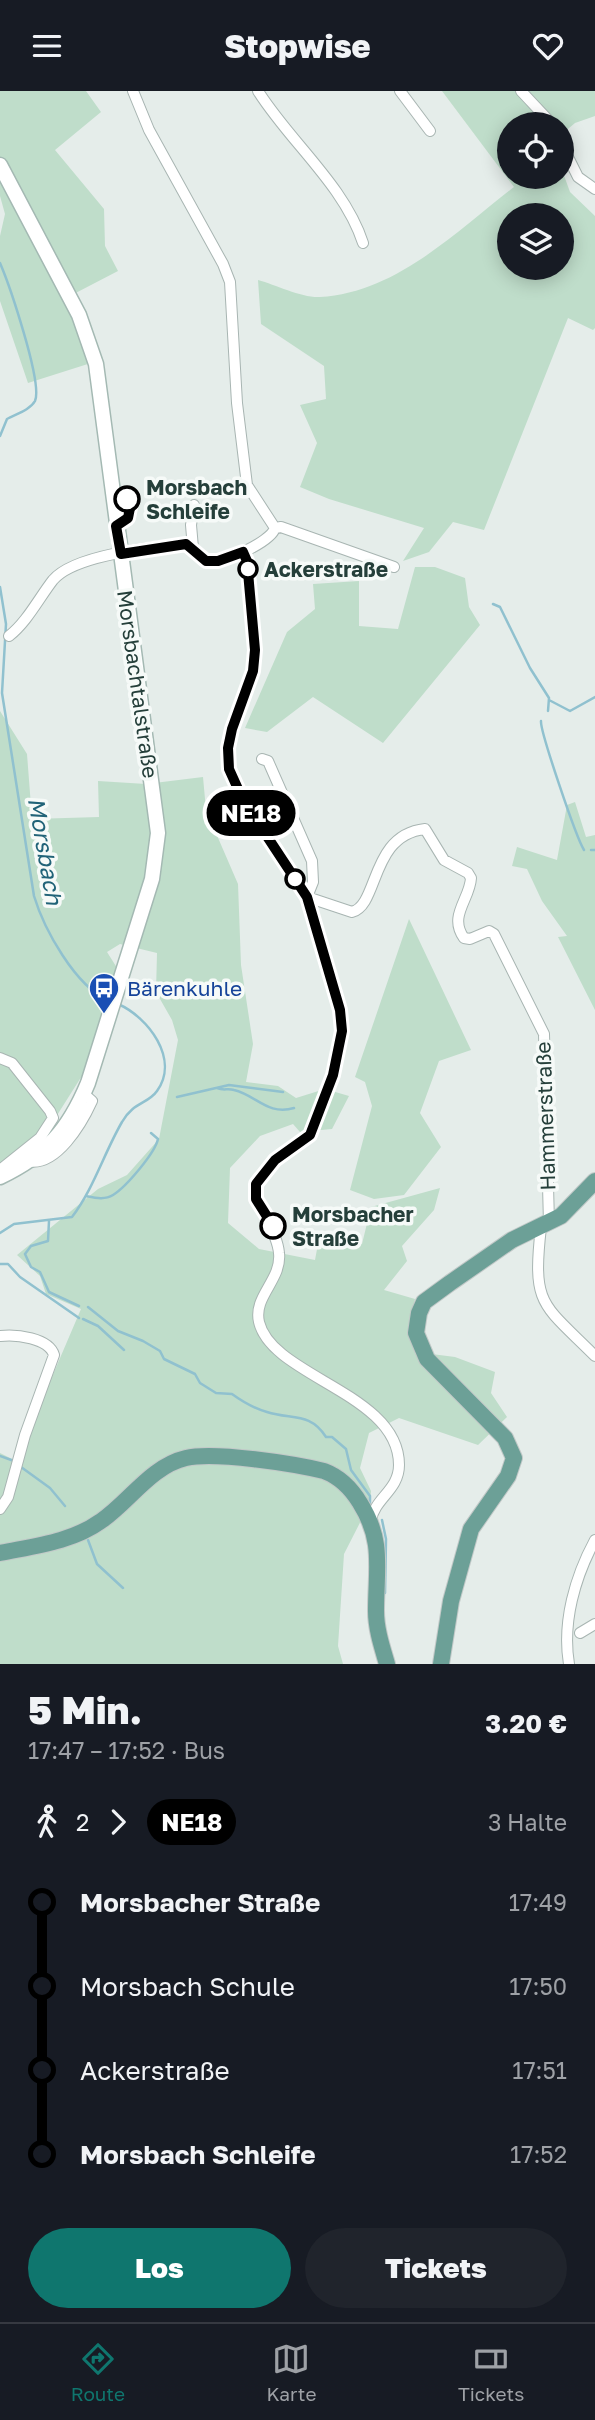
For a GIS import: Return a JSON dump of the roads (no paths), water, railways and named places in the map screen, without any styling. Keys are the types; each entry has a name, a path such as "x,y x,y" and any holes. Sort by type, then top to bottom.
{"main road":[{"name":"Morsbachtalstraße","path":"0,165 5,190 79,315 92,351 158,833 152,879 84,1094 65,1130 27,1161 0,1177"},
{"path":"441,1664 451,1601 471,1529 508,1476 514,1458 505,1438 427,1359 416,1333 419,1313 424,1302 435,1293 512,1240 545,1225 571,1207 595,1181"},
{"path":"0,1553 85,1531 107,1517 158,1471 193,1457 324,1471 346,1485 371,1520 378,1548 377,1622 387,1664"}],"street":[{"path":"133,91 149,130 230,282 239,431 247,485 275,529"},
{"path":"258,91 335,194 358,230 363,243"},
{"path":"400,91 430,131"},
{"path":"521,91 540,112"},
{"path":"574,169 578,177 595,188"},
{"path":"194,505 191,525 193,548 199,557 208,561 243,552 281,527 394,567"},
{"path":"9,636 60,574 93,559 183,544 193,548"},
{"path":"243,552 247,561 255,650 253,671 228,748 229,769 243,800 307,897 340,1010 342,1031 333,1075 310,1135 275,1160 256,1184 256,1199 276,1236 280,1266 258,1311 262,1330 272,1342 309,1372 366,1409 394,1441 398,1456 397,1480 371,1520"},
{"path":"262,759 268,761 283,802 312,861 313,882 307,897"},
{"name":"Hammerstraße","path":"307,897 339,908 358,910 365,904 375,872 389,849 417,830 425,829 444,860 468,873 471,885 461,901 459,932 464,938 470,939 489,931 494,934 544,1034 545,1225"},
{"path":"0,1058 12,1063 53,1118 40,1138 0,1170"},
{"path":"545,1225 536,1274 541,1298 595,1356"},
{"path":"0,1336 16,1336 46,1344 54,1355 25,1435 8,1497 0,1509"},
{"path":"569,1664 567,1650 570,1607 585,1559 595,1540"},
{"path":"580,1633 595,1625"}],"waterway":[{"name":"Morsbach","path":"0,263 24,333 36,391 33,404 7,419 0,436"},
{"name":"Morsbach","path":"0,587 6,624 2,693 34,896 62,955 84,983 109,1001"},
{"path":"493,604 500,607 530,668 549,698 548,711"},
{"path":"549,700 570,711 595,697"},
{"path":"541,721 559,784 584,850"},
{"name":"Morsbach","path":"0,1233 14,1224 72,1217 87,1194 126,1115 157,1091 163,1079 163,1053 150,1029 118,1004"},
{"path":"177,1097 229,1085 283,1092"},
{"path":"217,1088 232,1089 269,1107 285,1110 294,1108"},
{"path":"86,1196 107,1198 125,1185 156,1145 158,1139 151,1133"},
{"path":"49,1221 48,1241 31,1246 25,1254 31,1267 40,1272 49,1292 79,1306"},
{"path":"0,1264 8,1264 20,1277 79,1318"},
{"path":"88,1307 118,1331 143,1341 160,1351 164,1359 195,1374 200,1383 216,1393 232,1394 248,1405 314,1424 326,1437 332,1437 346,1449 351,1470 370,1496 370,1503"},
{"path":"83,1319 98,1326 124,1350"},
{"path":"0,1456 14,1461"},
{"path":"21,1467 50,1488 65,1506"},
{"path":"382,1520 386,1539 385,1593"},
{"path":"88,1540 97,1564 123,1588"}],"place":[{"name":"Morsbach Schleife","path":"127,499"},
{"name":"Ackerstraße","path":"248,569"},
{"name":"Bärenkuhle","path":"104,1015"},
{"name":"Morsbacher Straße","path":"273,1226"}]}
